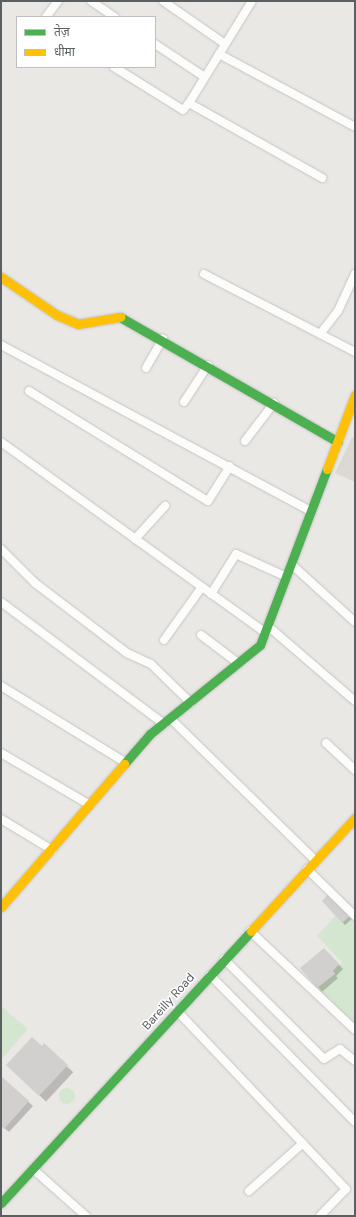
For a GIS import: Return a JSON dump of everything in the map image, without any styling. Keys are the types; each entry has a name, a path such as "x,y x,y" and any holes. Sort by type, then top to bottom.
{"main road":[{"path":"1,277 66,320 85,325 121,315 274,403 338,442"},
{"path":"1,907 126,763 168,722 260,646 355,395"},
{"name":"Bareilly Road","path":"1,1203 355,818"}],"street":[{"path":"47,16 58,1"},
{"path":"91,1 114,16"},
{"path":"163,1 225,44"},
{"path":"116,68 183,110 189,103 203,76 219,54 252,1"},
{"path":"156,45 203,76"},
{"path":"219,54 355,127"},
{"path":"189,103 322,178"},
{"path":"204,274 355,352"},
{"path":"320,334 338,311 355,274"},
{"path":"146,368 163,339"},
{"path":"1,345 230,466 310,511"},
{"path":"184,402 208,365"},
{"path":"29,391 208,501 230,466"},
{"path":"245,441 274,403"},
{"path":"1,442 211,594 267,630 355,701"},
{"path":"135,539 165,506"},
{"path":"1,549 35,583 127,653 151,664 191,703"},
{"path":"211,594 236,554 287,577"},
{"path":"292,564 355,622"},
{"path":"164,640 202,587"},
{"path":"1,602 168,722 315,860"},
{"path":"201,635 238,663"},
{"path":"1,686 126,763"},
{"path":"326,743 355,770"},
{"path":"1,753 90,805"},
{"path":"1,818 52,850"},
{"path":"307,869 355,916"},
{"path":"250,931 355,1030"},
{"path":"224,959 324,1059 340,1049 355,1061"},
{"path":"210,975 355,1122"},
{"path":"178,1012 347,1190 320,1216"},
{"path":"249,1190 303,1143"},
{"path":"32,1169 86,1216"}],"shaded area":[{"path":"352,437 355,439 355,482 335,473"}],"green space":[{"path":"335,916 342,923 349,916 355,922 355,1024 317,988 334,974 333,971 342,962 317,936"},
{"path":"1,1006 28,1029 1,1060"},
{"path":"67,1088 73,1090 75,1096 73,1102 67,1104 61,1102 59,1096 61,1090"}],"building":[{"path":"329,893 351,915 342,923 322,901"},
{"path":"324,948 339,964 333,971 335,974 317,988 300,968"},
{"path":"32,1037 42,1046 44,1043 68,1065 39,1096 6,1065"},
{"path":"1,1076 29,1101 4,1129 1,1126"}],"traffic: fast":[{"path":"120,317 338,442"},
{"path":"124,764 150,734 260,645 327,469"},
{"path":"1,1203 251,931"}],"traffic: slow":[{"path":"1,277 57,315 78,324 120,317"},
{"path":"327,469 355,395"},
{"path":"1,907 124,764"},
{"path":"251,931 355,818"}]}
